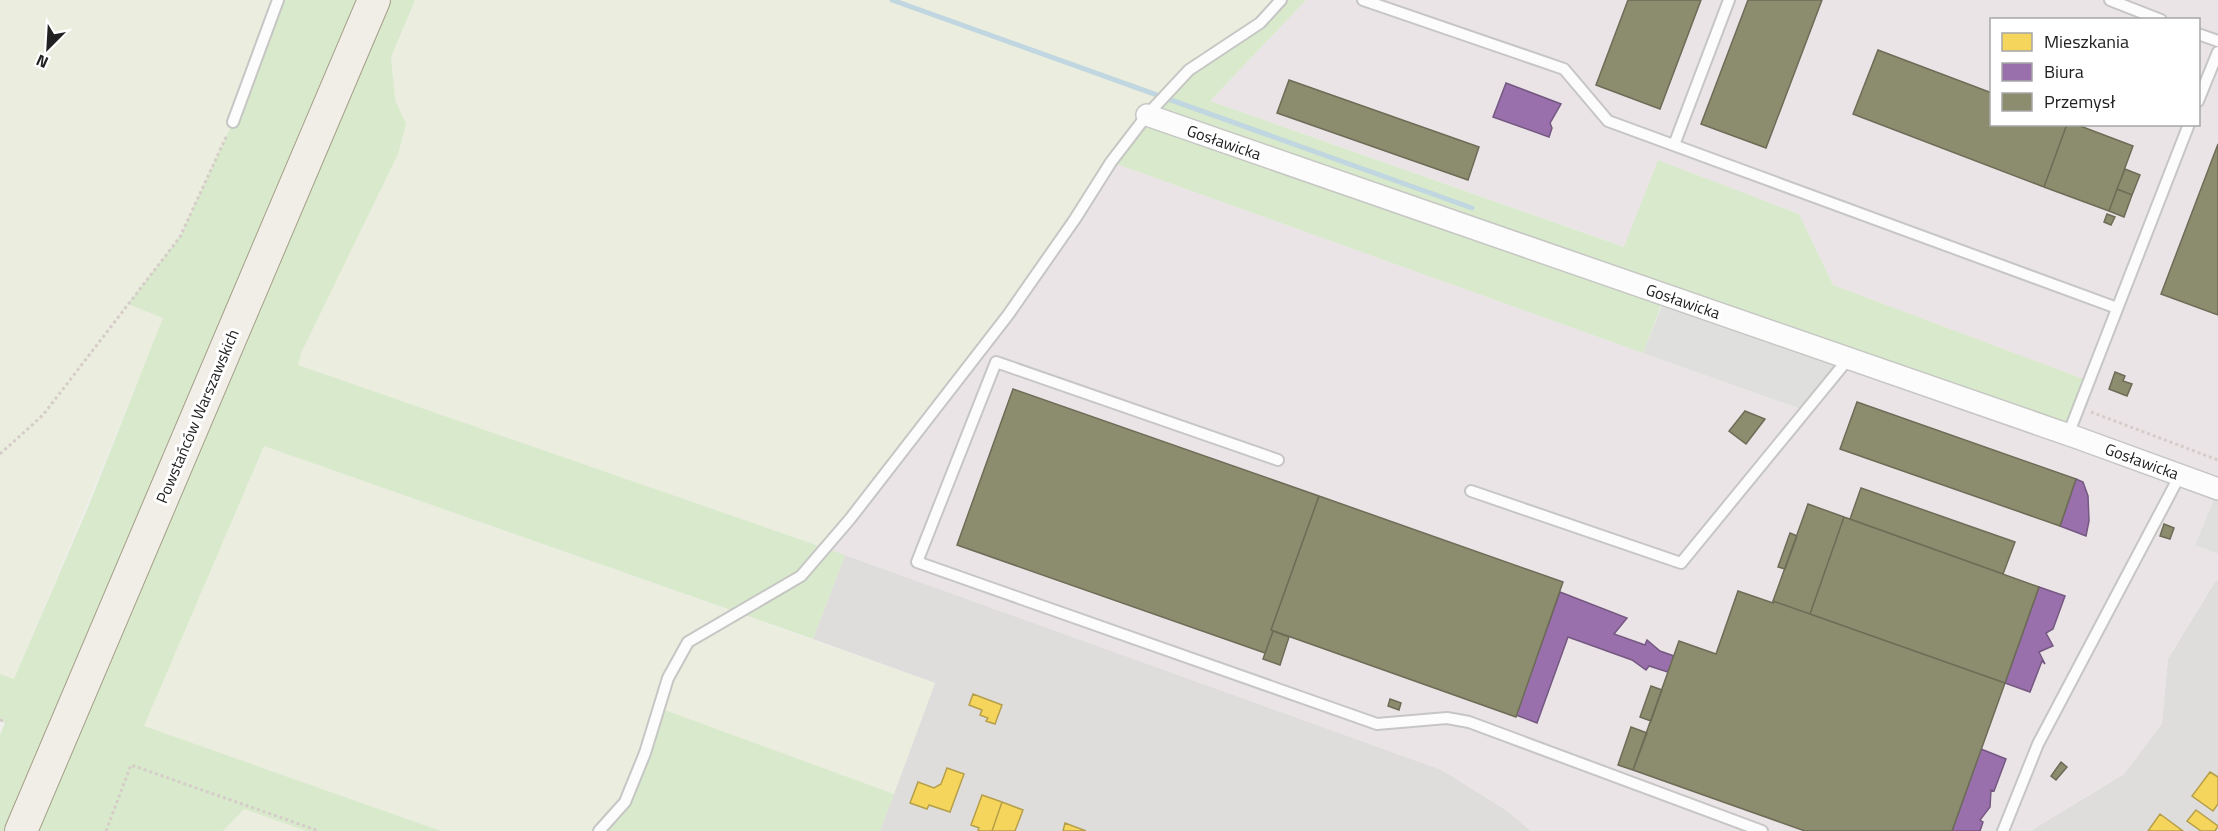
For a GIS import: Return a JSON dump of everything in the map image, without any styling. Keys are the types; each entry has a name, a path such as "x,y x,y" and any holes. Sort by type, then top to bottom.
{"main road":[{"name":"Powstańców Warszawskich","path":"21,831 374,0"}],"street":[{"name":"Gosławicka","path":"1147,115 1849,358 2218,489"}],"lane":[{"path":"233,122 278,0"},
{"path":"599,831 625,802 645,753 668,678 688,642 801,576 850,519 1008,315 1075,219 1111,162 1147,115 1189,70 1260,23 1281,0"},
{"path":"1363,0 1564,69 1608,121 2117,309"},
{"path":"1674,145 1729,0"},
{"path":"2110,0 2156,18"},
{"path":"2200,34 2218,41"},
{"path":"2200,98 2218,51"},
{"path":"2068,435 2188,126"},
{"path":"1471,491 1681,562 1849,358"},
{"path":"1278,460 996,362 916,562 1377,724 1447,718 1469,722 1762,831"},
{"path":"2004,831 2038,744 2180,475"}],"path":[{"path":"0,454 43,415 180,237 233,122"},
{"path":"2078,407 2218,460"},
{"path":"0,720 6,722"},
{"path":"106,831 131,765 319,831"}],"shaded area":[{"path":"0,0 278,0 233,122 180,237 128,304 164,318 14,679 0,674"},
{"path":"415,0 1281,0 1147,115 1075,219 825,548 297,365 406,124 395,100 391,57"},
{"path":"1306,0 2218,0 2218,490 2195,545 2218,554 2218,581 2216,580 2168,659 2162,724 2124,774 2030,831 1531,831 1506,810 1442,770 825,548 1111,162 1805,411 1849,358 2088,381 1833,285 1799,214 1658,160 1625,247 1210,101"},
{"path":"1666,295 1849,358 1806,411 1643,353"},
{"path":"264,446 935,683 894,794 659,709 625,802 599,831 441,831 143,726"},
{"path":"2218,490 2218,554 2195,545"},
{"path":"845,555 1442,770 1506,810 1531,831 880,831 935,683 813,639"},
{"path":"2216,580 2218,581 2218,831 2030,831 2124,774 2161,724 2168,659"},
{"path":"244,809 306,831 223,831"}],"green space":[{"path":"278,0 415,0 391,57 395,100 406,124 398,154 301,353 298,365 845,555 813,639 264,446 144,726 441,831 306,831 244,809 223,831 0,831 0,735 5,723 0,720 0,674 14,679 89,505 163,318 128,304 180,237 233,122"},
{"path":"1281,0 1306,0 1210,101 1624,247 1658,160 1799,214 1833,285 2089,381 2068,435 1665,295 1643,353 1111,162 1189,70 1260,23"},
{"path":"659,708 894,794 880,831 599,831 625,802"}],"building: Mieszkania":[{"path":"973,694 1002,705 995,724 986,721 988,718 980,715 982,710 969,705"},
{"path":"947,768 964,774 950,812 929,805 927,809 910,803 918,782 934,788 941,784"},
{"path":"2210,772 2218,777 2218,804 2213,811 2192,796"},
{"path":"982,795 1002,802 992,831 978,831 979,828 971,825"},
{"path":"1002,802 1023,810 1015,831 992,831"},
{"path":"2196,810 2218,826 2215,831 2201,831 2187,821"},
{"path":"2160,814 2183,831 2148,831"},
{"path":"1065,823 1086,831 1063,831"}],"building: Biura":[{"path":"1506,83 1561,104 1550,123 1552,128 1549,137 1493,117"},
{"path":"2076,479 2083,482 2088,496 2089,521 2086,536 2060,526"},
{"path":"2039,587 2065,596 2053,629 2046,633 2053,646 2039,652 2045,664 2042,661 2030,692 2005,683"},
{"path":"1560,592 1627,618 1614,634 1645,645 1647,640 1660,651 1674,656 1668,672 1649,666 1646,670 1632,660 1568,637 1537,723 1516,715"},
{"path":"1981,749 2006,759 1994,791 1991,790 1990,807 1980,820 1983,822 1980,831 1952,831"}],"building: Przemysł":[{"path":"1628,0 1701,0 1660,109 1596,85"},
{"path":"1748,0 1822,0 1766,148 1701,124"},
{"path":"1878,50 1990,92 1990,126 2066,126 2044,187 1853,114"},
{"path":"1289,80 1479,147 1468,180 1277,113"},
{"path":"2066,126 2080,126 2133,146 2109,211 2044,187"},
{"path":"2218,144 2218,315 2161,294"},
{"path":"2125,169 2140,175 2132,195 2117,189"},
{"path":"2117,189 2132,195 2124,217 2109,211"},
{"path":"2107,214 2115,217 2111,225 2104,222"},
{"path":"2115,372 2125,376 2123,381 2132,384 2127,396 2109,389"},
{"path":"1013,389 1319,496 1271,630 1273,631 1265,653 957,545"},
{"path":"1857,402 2076,479 2060,526 1840,449"},
{"path":"1745,411 1765,419 1746,444 1729,431"},
{"path":"1861,488 2015,542 2003,574 1850,519"},
{"path":"1319,496 1563,582 1516,717 1271,630"},
{"path":"1808,504 1844,517 1810,614 1773,601"},
{"path":"1844,517 2039,587 2005,683 1810,614"},
{"path":"2164,524 2174,528 2170,539 2160,536"},
{"path":"1790,533 1797,536 1785,569 1778,567"},
{"path":"1738,591 1773,603 1773,601 2005,683 1952,831 1805,831 1633,770 1679,641 1716,654"},
{"path":"1273,631 1289,637 1280,665 1263,659"},
{"path":"1651,686 1662,690 1651,721 1640,717"},
{"path":"1390,699 1401,703 1399,710 1388,706"},
{"path":"1631,727 1647,733 1633,770 1618,765"},
{"path":"2061,762 2067,767 2056,780 2051,776"}],"waterway":[{"path":"892,0 1472,208"}]}
